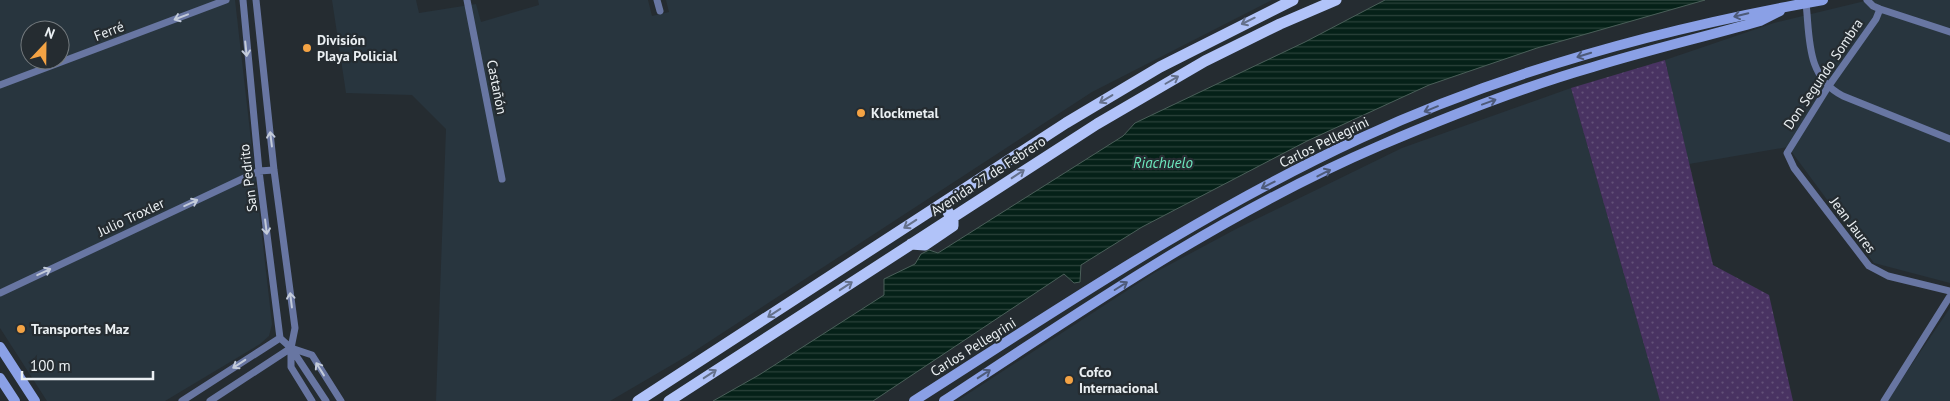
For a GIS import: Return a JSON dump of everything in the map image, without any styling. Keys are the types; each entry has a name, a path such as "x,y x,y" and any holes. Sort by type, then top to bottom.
{"main road":[{"name":"Avenida 27 de Febrero","path":"638,401 1066,123 1152,71 1247,21 1293,0"},
{"path":"1310,5 1336,0"},
{"name":"Carlos Pellegrini","path":"914,401 1193,224 1364,137 1456,99 1589,54 1716,20 1823,0"},
{"name":"Avenida 27 de Febrero","path":"951,217 1105,119 1205,61 1280,24 1293,26 1313,17 1310,5"},
{"name":"Carlos Pellegrini","path":"944,401 1177,252 1291,189 1378,146 1524,89 1592,67 1760,21 1789,7"},
{"path":"669,401 911,244 925,245 952,226 951,217 942,203"},
{"path":"0,347 35,401"},
{"path":"0,378 15,401"}],"street":[{"name":"Ferré","path":"0,85 226,0"},
{"name":"San Pedrito","path":"243,0 259,171 280,338"},
{"name":"San Pedrito","path":"256,0 274,170 295,328 290,367 312,401"},
{"name":"Castañón","path":"467,0 502,179"},
{"path":"657,0 660,11"},
{"path":"1867,0 1873,6 1880,9 1950,32"},
{"path":"1806,3 1814,66 1828,86 1843,96 1950,139"},
{"name":"Don Segundo Sombra","path":"1787,153 1828,86 1876,19 1880,9"},
{"name":"Jean Jaures","path":"1787,153 1794,168 1869,266 1888,276 1950,291"},
{"name":"Julio Troxler","path":"0,293 259,171 274,170"},
{"path":"1884,401 1950,296"},
{"path":"182,401 280,338 291,348 326,401"},
{"path":"210,401 291,348"},
{"path":"291,348 312,355 340,401"}],"shaded area":[{"path":"0,0 235,0 272,324 269,336 260,344 165,401 47,401 0,328"},
{"path":"332,0 416,0 419,13 476,4 481,22 539,5 538,0 648,0 652,16 669,12 666,0 1272,0 1092,92 687,356 610,401 436,401 446,129 412,95 346,93"},
{"path":"1869,0 1950,0 1950,283 1874,263 1788,147 1689,164 1665,60 1774,23"},
{"path":"1665,60 1713,265 1769,295 1793,401 1660,401 1571,88"},
{"path":"1571,88 1660,401 957,401 1154,273 1236,229 1402,148"},
{"path":"1950,308 1950,401 1887,401"}],"water":[{"name":"Riachuelo","path":"1385,0 1705,0 1537,48 1429,85 1307,141 1142,227 1081,265 1080,282 1074,283 1064,274 873,401 713,401 759,375 884,295 884,279 915,264 921,254 929,250 938,253 1123,136 1135,123 1305,42"}],"place":[{"name":"División Playa Policial","path":"307,48"},
{"name":"Klockmetal","path":"861,113"},
{"name":"Transportes Maz","path":"21,329"},
{"name":"Cofco Internacional","path":"1069,380"}]}
